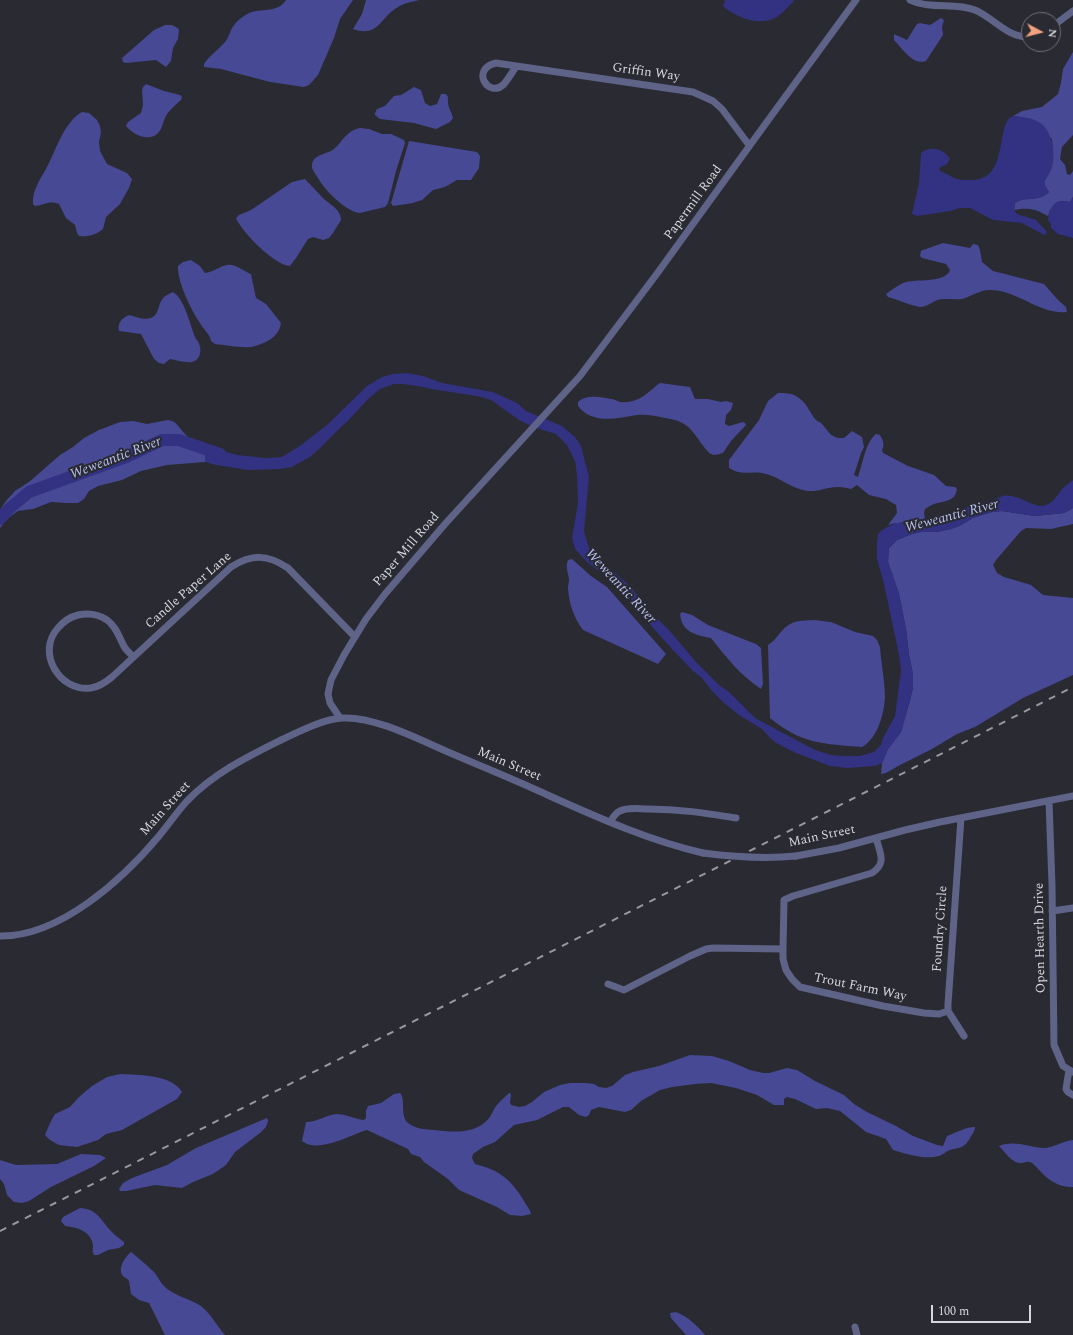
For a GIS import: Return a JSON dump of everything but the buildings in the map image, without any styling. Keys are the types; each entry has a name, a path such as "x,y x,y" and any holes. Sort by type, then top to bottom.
{"street":[{"name":"Papermill Road","path":"544,415 580,376 627,315 856,0"},
{"path":"910,0 922,4 973,9 1008,32 1016,36 1021,36"},
{"path":"1061,20 1073,11"},
{"name":"Griffin Way","path":"516,67 503,85 497,88 492,88 486,85 483,75 486,68 490,65 496,64 686,91 714,100 749,146"},
{"name":"Paper Mill Road","path":"340,718 330,703 328,694 331,680 366,619 385,594 445,524 544,415"},
{"name":"Candle Paper Lane","path":"133,657 125,648 115,628 106,620 96,615 85,614 73,616 62,622 50,641 49,654 51,664 56,673 67,683 79,688 91,688 103,684 112,677 231,567 242,560 255,557 269,558 288,568 355,637"},
{"name":"Main Street","path":"0,936 35,930 67,917 120,878 158,837 187,801 213,778 242,759 280,741 314,725 340,718 358,718 372,721 412,736 610,822 682,848 703,853 721,855 757,857 796,856 838,848 905,830 1073,796"},
{"name":"Open Hearth Drive","path":"1049,801 1054,1045 1063,1066 1071,1071 1066,1089 1068,1092 1073,1094"},
{"path":"610,822 620,811 629,809 680,809 736,818"},
{"name":"Foundry Circle","path":"948,1011 961,818"},
{"name":"Trout Farm Way","path":"876,838 882,863 872,874 793,896 784,900 782,949 786,970 800,987 883,1006 924,1013 939,1014 948,1011"},
{"path":"1052,910 1073,908"},
{"path":"608,984 624,990 706,949 782,949"},
{"path":"948,1011 964,1036"},
{"path":"855,1327 857,1335"}],"shaded area":[{"path":"286,0 353,0 340,19 334,38 318,75 309,85 304,87 270,82 221,69 204,67 206,61 226,41 233,27 240,19 252,12 279,7"},
{"path":"366,0 419,0 398,7 374,29 362,31 353,29 362,14"},
{"path":"941,18 944,20 942,27 943,35 926,61 921,62 912,59 894,40 894,34 907,40 917,24 920,23 930,25"},
{"path":"165,25 172,25 179,29 178,39 173,48 171,61 166,67 156,60 123,62 122,58 154,30"},
{"path":"1073,52 1073,135 1062,147 1060,159 1065,165 1067,174 1070,175 1073,171 1073,197 1070,202 1059,201 1050,210 1048,216 1032,209 1014,210 1015,203 1023,199 1040,197 1049,192 1045,186 1045,180 1052,165 1053,156 1052,139 1031,119 1013,116 1022,111 1042,107 1058,94 1063,69"},
{"path":"146,84 180,95 182,97 181,100 167,114 158,134 149,137 138,135 129,130 126,126 128,122 141,113 143,105 142,90"},
{"path":"414,87 421,90 425,103 430,106 437,104 441,94 446,94 453,118 450,122 436,129 414,123 380,119 375,115 377,109 385,106 394,96 401,95"},
{"path":"82,112 89,113 97,120 100,126 100,151 107,164 127,173 132,179 120,204 106,217 103,229 89,236 79,236 75,225 66,218 59,204 49,203 35,206 33,204 35,189 65,129 70,122"},
{"path":"360,128 369,129 382,134 391,134 404,140 405,143 388,203 385,207 360,213 341,204 332,195 321,183 312,168 312,165 315,158 334,149 348,133"},
{"path":"409,141 477,152 480,156 479,168 471,180 457,180 445,187 433,190 422,200 393,206 391,203"},
{"path":"305,179 337,210 341,216 341,220 329,238 323,240 313,237 308,239 290,266 276,260 259,247 244,231 236,218 239,215 251,210 292,182"},
{"path":"943,243 970,248 973,244 978,245 982,262 993,271 1044,284 1066,307 1067,312 1047,310 1010,294 991,290 980,292 962,299 937,300 923,307 888,297 886,294 903,283 936,279 947,274 950,270 946,264 922,258 920,256 921,251"},
{"path":"191,260 200,266 205,273 230,265 236,266 251,274 256,298 266,304 281,323 277,333 270,340 251,347 215,344 211,341 185,295 178,272 178,266 183,262"},
{"path":"173,292 181,300 187,313 200,348 200,355 192,362 170,359 164,364 159,363 154,359 141,334 119,331 119,323 122,319 129,315 143,319 153,317 156,314 162,299"},
{"path":"660,383 690,387 695,399 708,399 733,403 731,410 726,415 725,424 729,426 743,422 746,425 731,441 723,453 714,455 709,452 690,429 676,420 644,415 605,419 598,418 584,412 578,406 578,402 581,399 589,397 613,399 620,402 636,400"},
{"path":"778,393 792,394 800,398 816,420 821,423 833,436 844,438 852,431 862,437 864,447 854,475 858,477 867,448 876,434 880,435 883,441 883,453 908,466 934,475 946,486 955,487 957,489 956,493 951,499 931,505 925,509 925,518 921,520 888,525 897,513 896,505 886,499 869,495 857,485 851,489 844,487 831,487 816,491 808,491 796,488 762,473 742,473 729,468 729,460 759,420 768,401"},
{"path":"168,420 176,423 191,440 205,446 205,462 167,465 141,471 122,480 98,486 89,491 84,499 78,503 51,502 33,509 18,511 7,519 0,528 0,510 15,491 29,482 60,455 84,438 99,430 120,422 133,421 147,424"},
{"path":"1073,508 1073,524 1051,529 1026,528 1021,531 993,565 997,573 1004,577 1031,585 1043,595 1073,598 1073,675 1023,698 975,727 957,734 932,749 886,773 881,774 882,763 888,749 901,732 913,688 913,674 906,629 899,594 888,562 889,548 897,540 912,534 951,529 973,518 992,512 1002,511 1035,516 1064,513"},
{"path":"572,559 591,576 607,587 666,654 658,664 583,630 572,610 568,588 569,579 567,565 568,560"},
{"path":"682,612 692,615 708,625 756,644 761,648 763,684 761,689 740,672 711,638 700,636 686,629 681,620 680,614"},
{"path":"814,620 831,622 855,632 873,636 877,640 880,647 885,691 882,718 872,738 862,747 836,745 803,738 781,727 770,718 768,645 791,623"},
{"path":"690,1055 712,1056 750,1070 763,1073 769,1073 787,1068 797,1070 815,1081 844,1095 854,1104 867,1112 913,1136 937,1145 943,1146 947,1136 961,1130 975,1127 968,1142 962,1147 939,1156 927,1157 916,1156 893,1150 886,1139 866,1132 840,1111 827,1108 816,1109 795,1099 787,1097 784,1099 784,1105 774,1105 757,1095 736,1088 711,1083 672,1087 660,1090 641,1101 631,1110 625,1112 599,1107 591,1110 589,1115 586,1117 579,1115 569,1107 563,1107 537,1120 514,1125 495,1142 483,1147 473,1154 472,1158 475,1164 491,1169 504,1176 519,1193 531,1214 522,1216 510,1215 497,1207 459,1190 448,1179 424,1162 420,1157 411,1154 408,1149 367,1130 325,1145 309,1144 302,1141 306,1122 336,1114 364,1120 366,1118 368,1106 381,1103 394,1094 400,1093 402,1096 405,1119 413,1126 441,1131 464,1131 471,1130 484,1123 490,1117 496,1106 509,1093 511,1094 511,1105 519,1107 525,1106 544,1092 560,1085 570,1083 586,1083 606,1088 612,1086 625,1075 659,1066"},
{"path":"120,1074 145,1075 163,1079 177,1086 182,1092 177,1099 122,1130 106,1134 98,1140 77,1147 59,1145 45,1135 55,1114 70,1107 92,1086 107,1077"},
{"path":"267,1118 268,1121 266,1127 235,1152 226,1165 213,1174 182,1188 155,1185 126,1191 120,1191 119,1189 123,1183 132,1178 167,1165 196,1148"},
{"path":"1073,1140 1073,1187 1065,1187 1053,1182 1030,1162 1020,1163 1014,1161 999,1146 1005,1144 1016,1144 1043,1148"},
{"path":"81,1154 100,1155 106,1158 94,1166 51,1187 29,1201 22,1203 14,1202 7,1195 4,1184 0,1179 0,1160 16,1165 57,1164"},
{"path":"80,1208 94,1212 116,1236 124,1242 124,1245 98,1255 94,1255 92,1240 89,1236 74,1227 65,1226 61,1221 63,1217"},
{"path":"131,1252 157,1275 167,1289 201,1306 225,1335 165,1335 149,1303 139,1300 131,1294 129,1281 122,1274 122,1264"},
{"path":"676,1312 692,1322 705,1335 686,1335 671,1318 670,1313"}],"water":[{"path":"725,0 794,1 775,18 755,21 748,20 728,10 723,6"},
{"path":"1013,116 1029,118 1043,125 1049,135 1053,147 1052,167 1045,180 1045,186 1049,192 1040,197 1015,203 1014,210 1017,214 1036,220 1047,232 1046,234 1044,235 1022,223 993,220 970,208 960,208 917,216 912,214 919,183 921,153 929,149 937,149 944,153 950,159 947,164 939,168 940,171 955,178 960,180 969,180 982,178 991,172 996,162 1000,151 1004,129 1007,121"},
{"path":"1073,197 1073,238 1058,234 1051,228 1051,224 1048,220 1053,206 1057,202 1070,202"},
{"path":"407,373 423,376 442,383 493,392 517,403 526,411 562,426 575,437 581,446 589,477 584,531 589,548 594,555 630,586 647,609 669,630 696,662 755,718 815,750 831,755 859,756 874,752 881,745 883,738 895,716 901,670 884,584 877,559 878,534 895,523 954,512 994,500 1002,496 1014,496 1037,505 1046,505 1054,500 1063,488 1073,480 1073,508 1064,513 1035,516 1002,511 992,512 973,518 951,529 912,534 897,540 889,548 888,562 899,594 913,674 913,688 910,700 901,732 888,749 882,763 875,766 847,768 830,766 796,753 776,743 762,729 739,715 724,703 702,678 693,671 671,648 653,628 636,605 616,584 587,562 575,549 572,538 578,503 577,475 575,461 567,445 556,434 533,427 519,420 491,400 477,396 423,387 394,384 380,389 310,457 292,467 248,470 205,462 205,446 237,455 265,458 282,457 301,445 327,425 367,386 382,377 393,374"}],"waterway":[{"name":"Weweantic River","path":"0,519 10,508 29,492 126,457 162,440 179,440 220,454"}],"railway":[{"path":"0,1231 1073,687"}]}
